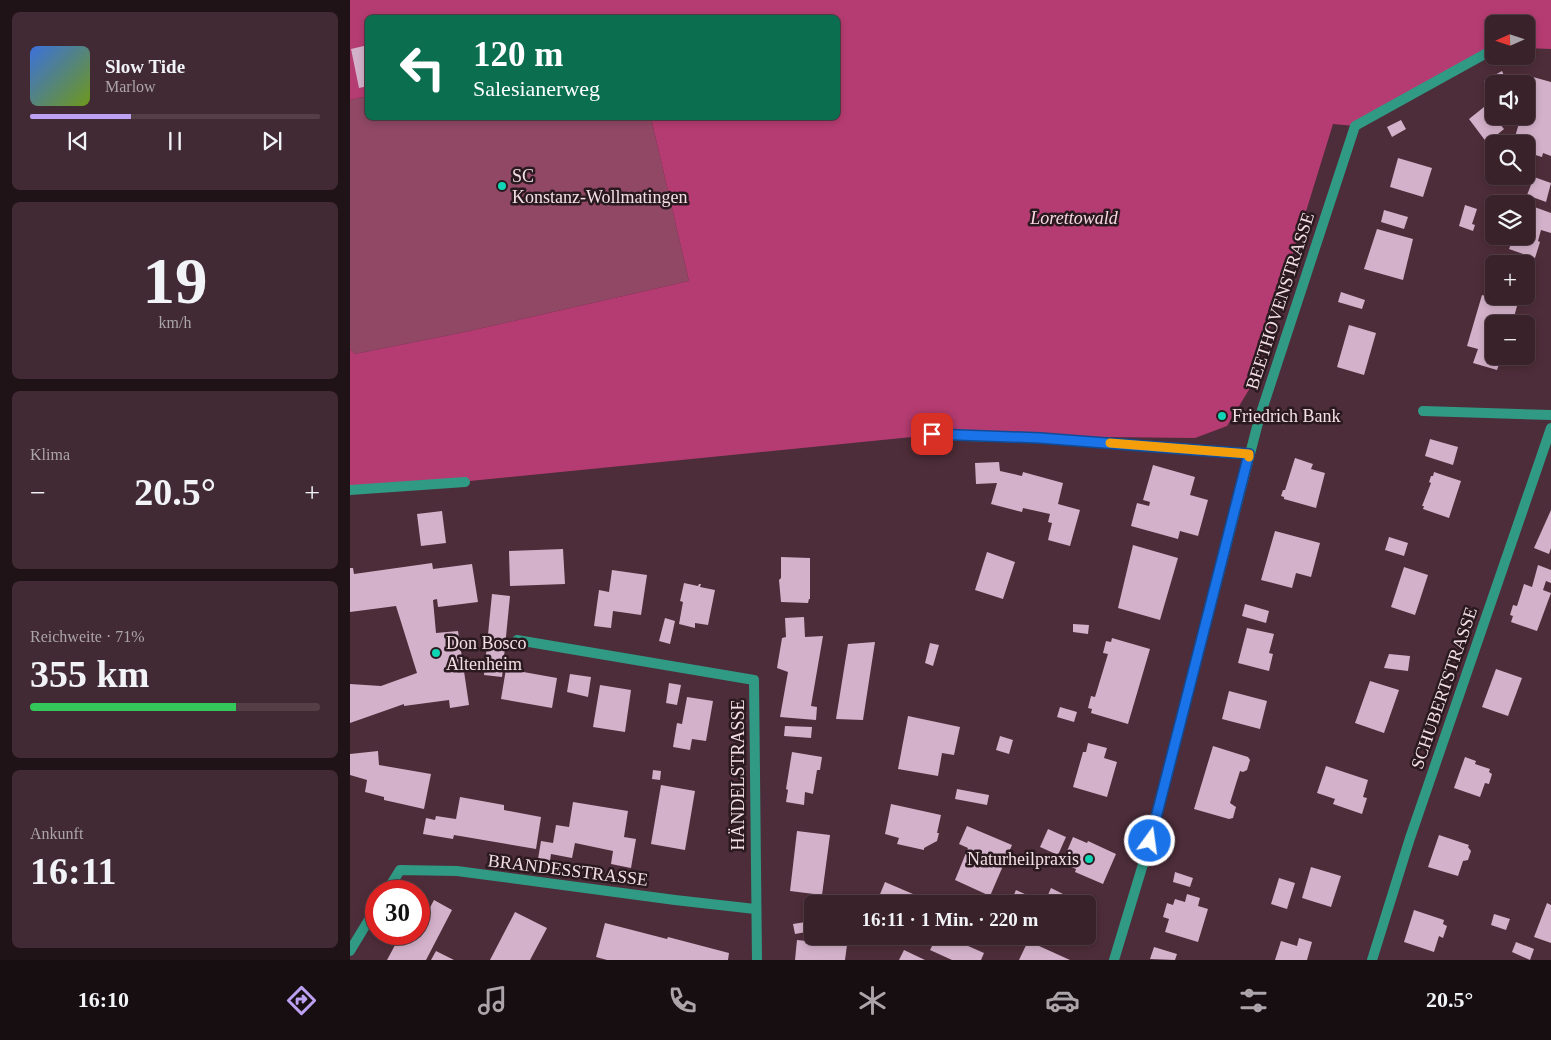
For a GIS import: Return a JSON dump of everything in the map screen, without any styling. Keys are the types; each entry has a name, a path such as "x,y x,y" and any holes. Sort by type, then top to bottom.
{"street":[{"name":"BEETHOVENSTRASSE","path":"1114,960 1150,841 1259,419 1355,126 1485,54"},
{"path":"1423,411 1551,415"},
{"name":"SCHUBERTSTRASSE","path":"1372,960 1410,838 1551,428"},
{"path":"932,434 1040,438 1249,454"},
{"path":"350,490 465,482"},
{"name":"HÄNDELSTRASSE","path":"516,640 754,680 757,960"},
{"name":"BRANDESSTRASSE","path":"394,880 400,870 457,871 656,898 755,909"},
{"path":"350,951 365,926"}],"shaded area":[{"name":"SC Konstanz-Wollmatingen","path":"365,96 365,120 651,120 689,281 465,332 355,354 350,349 350,100"}],"green space":[{"name":"Lorettowald","path":"350,0 1551,0 1551,49 1535,48 1535,15 1485,15 1485,54 1355,126 1333,124 1253,383 1227,426 1195,438 932,435 419,486 350,490 350,349 355,354 465,332 689,281 651,120 840,120 840,15 365,15 365,96 350,100"}],"building":[{"path":"365,46 365,87 359,88 351,49"},
{"path":"1502,71 1504,75 1495,75"},
{"path":"1535,78 1551,82 1551,156 1543,153 1542,157 1535,155 1535,135 1516,135 1518,125 1535,125"},
{"path":"1484,107 1485,125 1501,125 1504,129 1497,135 1485,135 1485,140 1469,119"},
{"path":"1401,120 1406,129 1392,137 1387,127"},
{"path":"1398,158 1432,168 1423,197 1390,187"},
{"path":"1535,177 1551,183 1546,202 1535,198 1535,195 1527,195 1531,185 1535,185"},
{"path":"1465,205 1477,209 1472,224 1475,225 1473,231 1459,226"},
{"path":"1535,207 1551,213 1551,233 1541,230 1538,241 1540,242 1535,258 1535,255 1526,255 1509,249 1511,245 1535,245"},
{"path":"1384,210 1408,217 1404,229 1381,222"},
{"path":"1377,229 1413,239 1403,280 1364,269"},
{"path":"1341,292 1365,300 1362,309 1338,302"},
{"path":"1482,295 1485,296 1485,305 1517,306 1515,315 1485,315 1485,365 1499,365 1497,370 1473,363 1478,349 1467,346"},
{"path":"1349,325 1376,333 1364,375 1337,367"},
{"path":"1430,439 1458,447 1453,465 1425,456"},
{"path":"1295,458 1313,464 1311,469 1325,473 1316,508 1284,499 1281,496 1283,490 1285,490"},
{"path":"999,462 1000,471 1022,476 1023,472 1063,483 1058,504 1080,510 1070,546 1048,540 1052,523 1048,522 1050,514 1023,508 1022,512 991,504 997,483 976,484 975,463"},
{"path":"1153,465 1195,477 1190,495 1208,500 1198,536 1180,531 1178,539 1131,526 1137,503 1149,506 1150,502 1143,500"},
{"path":"1434,472 1461,481 1449,518 1423,509 1424,506 1422,506"},
{"path":"1551,510 1551,548 1549,554 1534,548"},
{"path":"442,511 446,543 421,546 417,514"},
{"path":"1275,531 1320,543 1311,577 1296,573 1292,588 1261,580"},
{"path":"1389,537 1408,543 1404,556 1385,550"},
{"path":"1133,545 1178,558 1160,620 1118,608"},
{"path":"563,549 565,584 510,586 509,551"},
{"path":"987,552 1015,562 1003,599 975,590"},
{"path":"781,557 810,558 810,599 808,603 781,602 779,580 781,578"},
{"name":"Don Bosco Altenheim","path":"432,563 433,569 472,564 478,602 438,607 437,599 433,600 436,633 458,631 469,705 450,708 449,700 404,706 404,704 350,723 350,684 381,686 417,673 396,606 350,612 350,568 353,568 354,574"},
{"path":"1538,565 1551,570 1551,583 1546,581 1543,590 1551,593 1537,631 1511,622 1513,616 1510,615 1513,605 1517,606 1524,584 1532,587"},
{"path":"1404,567 1428,575 1415,615 1391,607"},
{"path":"612,570 647,575 641,615 613,611 611,628 594,626 599,590 609,592"},
{"path":"684,583 698,586 701,584 700,587 715,590 708,625 695,623 695,628 679,624 683,602 680,601"},
{"path":"492,594 510,596 502,677 484,675"},
{"path":"1245,604 1269,611 1266,623 1242,616"},
{"path":"804,617 805,637 823,636 811,706 817,707 816,720 780,717 788,672 777,668 782,638 786,637 785,618"},
{"path":"665,618 675,621 670,644 659,641"},
{"path":"1073,624 1089,625 1088,634 1073,632"},
{"path":"1247,628 1274,634 1269,653 1273,654 1269,671 1238,663"},
{"path":"1112,638 1150,649 1128,724 1091,713 1092,709 1088,708 1091,696 1095,697 1108,654 1103,653 1106,641 1111,642"},
{"path":"875,642 863,720 836,719 848,644"},
{"path":"930,643 939,645 933,666 925,663"},
{"path":"1389,654 1410,656 1408,671 1384,668"},
{"path":"506,669 557,678 552,708 501,699"},
{"path":"1496,669 1522,678 1508,716 1482,707"},
{"path":"570,674 591,677 588,697 567,692"},
{"path":"1370,681 1399,690 1384,733 1355,723"},
{"path":"669,683 681,685 677,705 666,703"},
{"path":"600,685 631,690 625,732 593,727"},
{"path":"1229,691 1267,701 1260,729 1222,719"},
{"path":"687,697 713,701 706,741 692,739 690,750 673,747 677,723 682,724"},
{"path":"1060,707 1077,712 1074,722 1057,717"},
{"path":"908,716 960,727 954,755 942,753 938,776 898,769"},
{"path":"785,726 812,727 811,738 784,736"},
{"path":"1000,736 1013,740 1009,754 996,750"},
{"path":"1088,743 1107,748 1104,758 1117,762 1107,797 1073,787 1083,752 1086,752"},
{"path":"1213,746 1248,757 1250,760 1247,770 1240,771 1230,803 1236,807 1233,818 1229,819 1194,809"},
{"path":"378,751 379,765 431,774 424,809 384,800 384,797 365,792 367,780 350,775 350,754"},
{"path":"792,752 822,757 820,770 817,770 813,794 805,792 804,805 786,802 788,790 786,789"},
{"path":"1465,757 1476,761 1475,764 1490,769 1489,772 1492,774 1489,784 1485,783 1480,797 1454,788"},
{"path":"1326,766 1368,780 1363,797 1367,798 1362,814 1333,804 1335,799 1317,793"},
{"path":"653,770 661,771 660,780 652,779"},
{"path":"661,785 695,791 685,850 651,844"},
{"path":"957,789 989,795 987,805 955,799"},
{"path":"460,797 504,805 504,810 541,817 536,849 454,835 453,839 423,834 426,818 435,820 436,816 456,819"},
{"path":"573,802 628,811 624,837 636,839 631,868 611,864 613,851 575,843 572,858 551,854 550,861 538,859 541,841 553,843 556,825 569,827"},
{"path":"891,804 941,815 937,841 924,848 924,850 897,844 899,838 885,834"},
{"path":"967,826 1012,845 990,895 955,880 968,848 959,844"},
{"path":"1048,829 1066,837 1058,855 1040,847"},
{"path":"797,831 830,835 822,895 790,891"},
{"path":"1439,835 1469,845 1468,847 1471,851 1468,860 1463,861 1458,876 1428,867"},
{"name":"Naturheilpraxis","path":"1073,837 1087,843 1088,841 1116,854 1103,884 1075,872 1076,869 1062,863"},
{"path":"1311,867 1341,876 1331,907 1302,898"},
{"path":"1175,872 1193,878 1190,887 1173,882"},
{"path":"1279,878 1295,883 1287,909 1271,904"},
{"path":"885,882 915,895 880,895"},
{"path":"1051,888 1065,895 1048,895"},
{"path":"1016,890 1027,895 1014,895"},
{"path":"1187,894 1200,898 1198,906 1208,909 1198,942 1165,932 1169,919 1163,917 1167,903 1173,905 1175,899 1185,902"},
{"path":"434,900 452,910 426,960 387,960 395,945 430,945 430,907"},
{"path":"1547,903 1551,905 1551,943 1534,937"},
{"path":"1414,910 1444,920 1443,924 1447,926 1443,938 1439,936 1434,952 1404,942"},
{"path":"515,912 547,928 530,960 490,960"},
{"path":"1494,914 1510,919 1506,930 1491,925"},
{"path":"804,922 804,932 795,934 793,924"},
{"path":"605,923 729,953 728,960 607,960 596,957"},
{"path":"1299,938 1312,942 1307,960 1275,960 1281,941 1297,946"},
{"path":"797,940 804,941 804,945 847,945 845,960 795,960"},
{"path":"1516,942 1534,949 1530,960 1512,952"},
{"path":"932,945 966,945 984,953 981,960 952,960 930,950"},
{"path":"1026,945 1037,945 1070,960 1019,960"},
{"path":"1154,947 1177,954 1175,960 1150,959"},
{"path":"904,950 925,960 899,960"},
{"path":"436,951 454,960 431,960"}],"slow traffic":[{"path":"1110,443 1249,454 1249,457"}],"place":[{"name":"SC Konstanz-Wollmatingen","path":"502,186"},
{"name":"Friedrich Bank","path":"1222,416"},
{"name":"Don Bosco Altenheim","path":"436,653"},
{"name":"Naturheilpraxis","path":"1089,859"}],"route":[{"path":"932,434 1040,438 1249,454 1150,841"}]}
